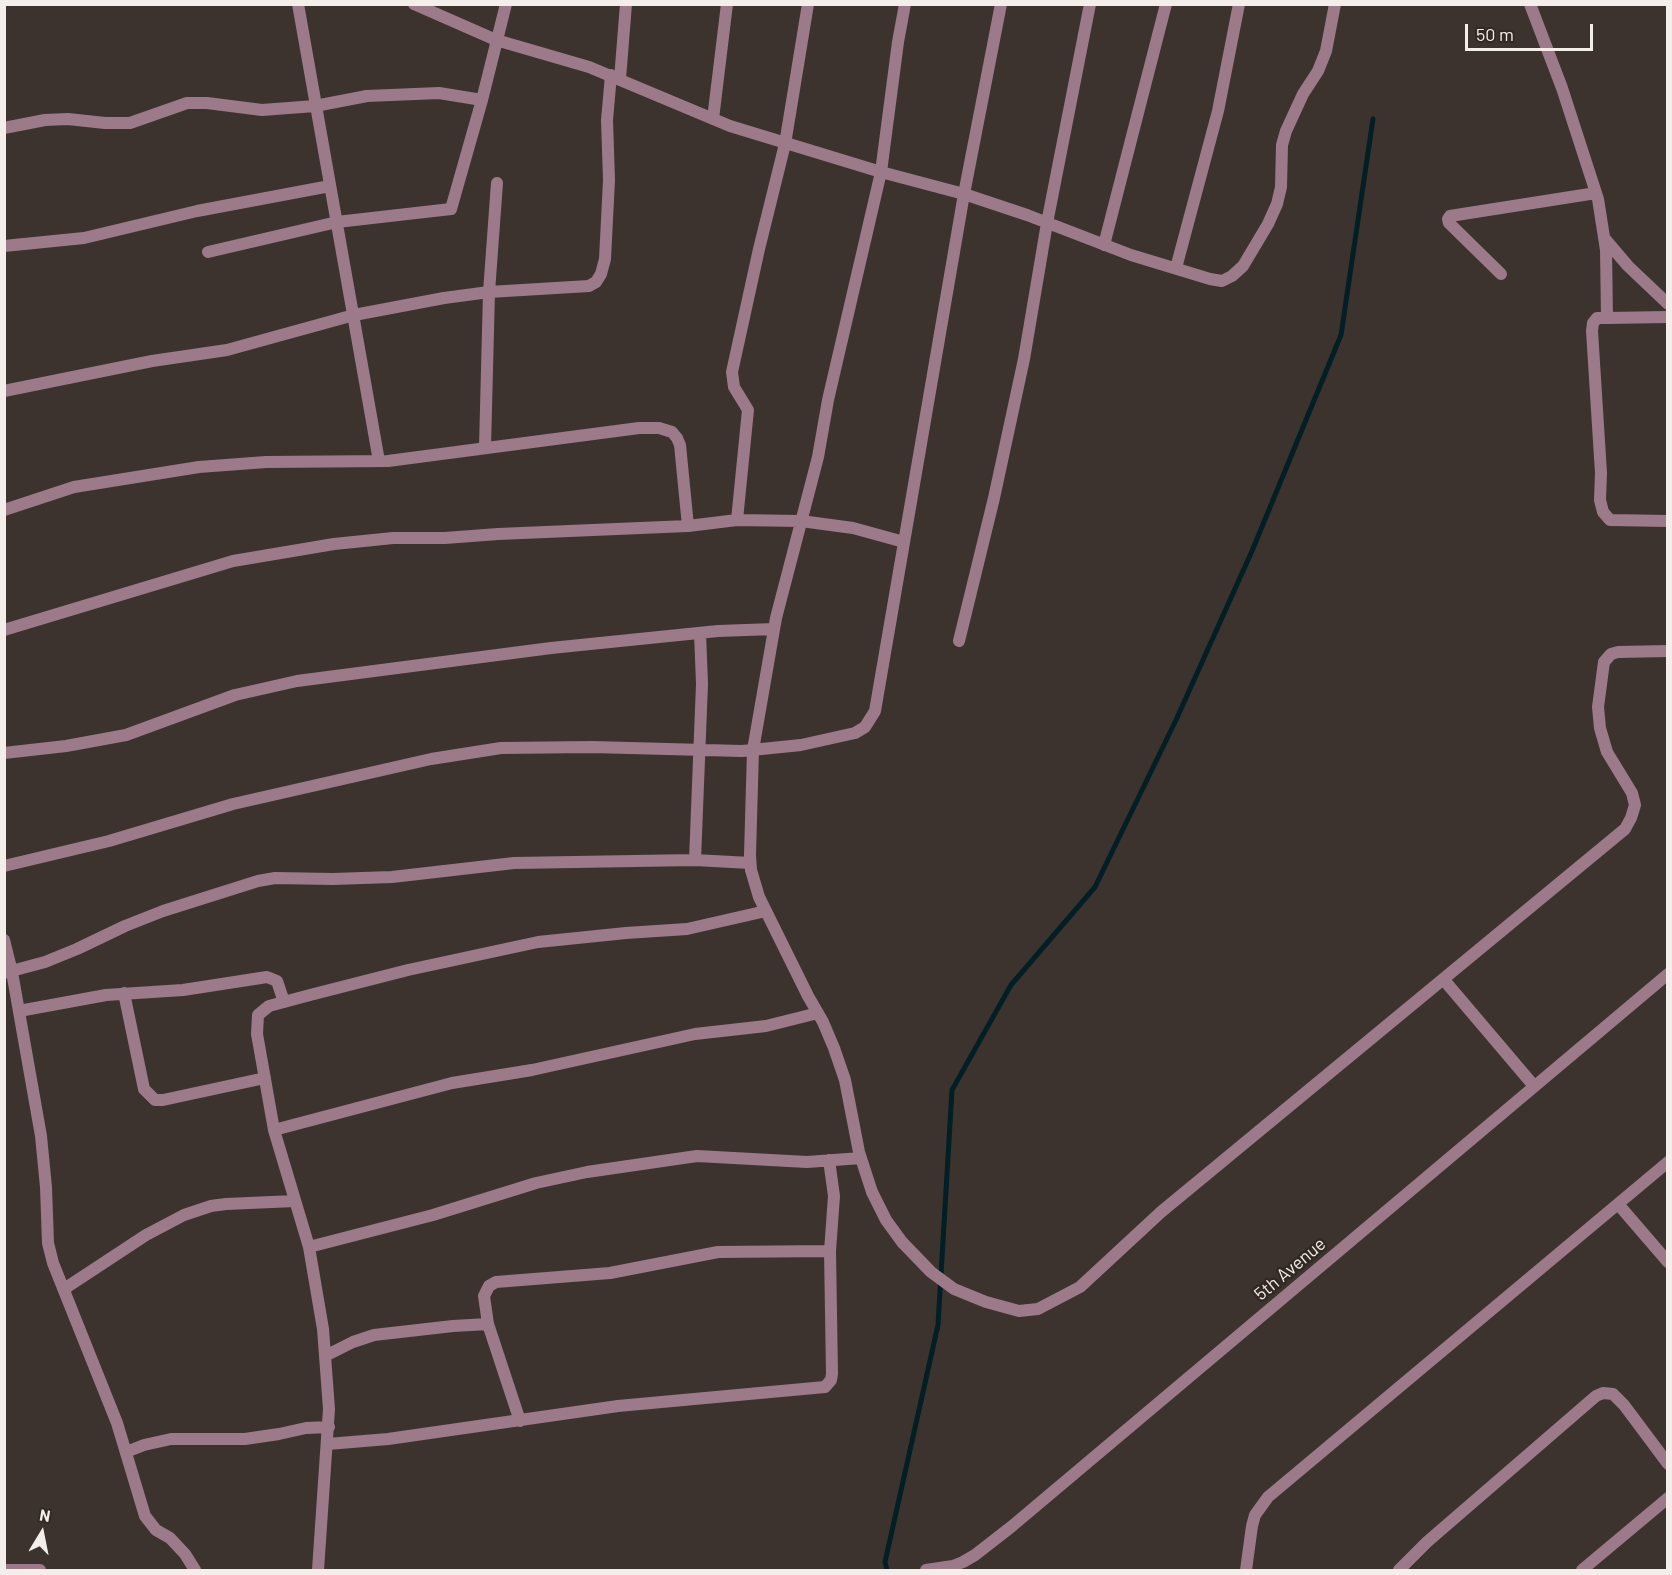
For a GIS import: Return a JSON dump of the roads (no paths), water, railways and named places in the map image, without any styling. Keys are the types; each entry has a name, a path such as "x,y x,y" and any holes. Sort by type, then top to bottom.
{"street":[{"path":"298,4 380,460"},
{"path":"414,4 496,40 574,61 730,126 964,195 1104,245 1210,279 1228,280 1243,266 1256,246 1277,204 1281,186 1282,145 1286,131 1326,51 1335,4"},
{"path":"208,252 337,222 451,208 482,100 506,4"},
{"path":"4,391 152,361 228,350 354,315 444,298 489,292 589,286 596,282 605,259 608,223 607,120 626,4"},
{"path":"713,118 727,4"},
{"path":"737,520 747,410 734,387 732,372 785,144 808,4"},
{"path":"905,4 881,172 833,380 818,457 774,629 753,750 750,863 759,897 834,1048 842,1072 861,1158 872,1192 886,1220 902,1242 932,1272 954,1289 986,1302 1019,1311 1032,1311 1080,1287 1161,1212 1624,829 1635,805 1632,793 1606,752 1600,728 1598,707 1604,662 1611,654 1618,652 1668,651"},
{"path":"4,866 109,841 233,804 431,759 501,748 753,750 801,745 855,733 871,720 875,711 964,195 1001,4"},
{"path":"959,641 994,498 1024,359 1047,223 1090,4"},
{"path":"1104,245 1166,4"},
{"path":"1176,268 1218,111 1239,4"},
{"path":"1530,4 1562,88 1596,193 1606,259 1607,318"},
{"path":"4,128 45,120 68,119 130,123 187,104 207,103 262,110 315,106 367,96 439,93 482,100"},
{"path":"485,447 489,292 497,183"},
{"path":"4,246 84,238 197,211 330,186"},
{"path":"1501,274 1449,223 1450,216 1596,193"},
{"path":"1602,235 1628,266 1668,304"},
{"path":"1668,316 1597,318 1593,323 1592,331 1601,473 1600,500 1603,512 1610,520 1668,521"},
{"path":"4,510 74,487 199,467 266,462 380,460 639,428 665,429 678,438 688,526"},
{"path":"4,630 233,561 334,544 393,538 445,538 688,526 737,520 801,521 853,528 904,542"},
{"path":"4,753 66,746 126,735 235,695 297,681 551,648 700,633 774,629"},
{"path":"695,860 702,684 700,633"},
{"path":"8,973 77,949 163,911 258,881 275,878 392,877 514,863 695,860 750,863"},
{"path":"318,1570 329,1426 321,1310 309,1247 274,1130 256,1024 258,1015 269,1006 284,1002 408,970 538,942 687,929 766,911"},
{"path":"4,940 8,973 19,1011 41,1136 48,1243 126,1452 136,1491 149,1523 170,1538 185,1554 195,1570"},
{"name":"5th Avenue","path":"926,1570 963,1562 990,1544 1668,974"},
{"path":"19,1011 95,996 183,990 267,977 277,981 284,1002"},
{"path":"1444,980 1534,1086"},
{"path":"124,993 144,1089 155,1100 265,1078"},
{"path":"274,1130 452,1083 532,1070 695,1034 766,1026 818,1013"},
{"path":"309,1247 433,1215 536,1183 587,1172 697,1156 773,1161 861,1158"},
{"path":"328,1444 388,1439 618,1406 825,1387 832,1374 830,1251 834,1196 829,1160"},
{"path":"1246,1570 1252,1526 1256,1515 1268,1497 1668,1162"},
{"path":"64,1289 146,1235 184,1215 211,1206 226,1204 295,1201"},
{"path":"1618,1203 1668,1262"},
{"path":"520,1420 488,1324 484,1296 486,1290 496,1282 610,1273 718,1252 830,1251"},
{"path":"325,1356 353,1342 374,1335 488,1324"},
{"path":"1399,1570 1427,1542 1596,1396 1603,1393 1612,1394 1624,1405 1668,1464"},
{"path":"126,1452 171,1439 245,1439 329,1426"},
{"path":"1582,1570 1668,1498"},
{"path":"4,1570 40,1570"}],"waterway":[{"path":"887,1570 885,1562 938,1325 952,1090 1011,985 1095,887 1176,720 1252,551 1341,335 1373,119"}]}
